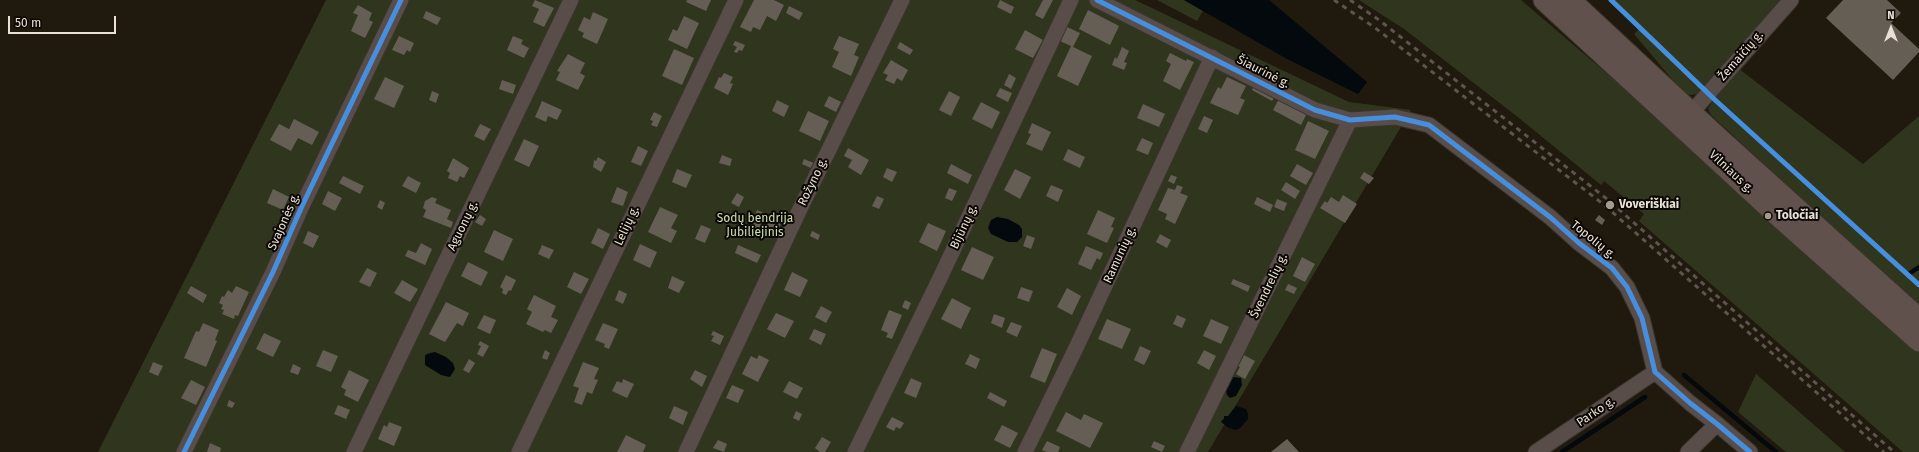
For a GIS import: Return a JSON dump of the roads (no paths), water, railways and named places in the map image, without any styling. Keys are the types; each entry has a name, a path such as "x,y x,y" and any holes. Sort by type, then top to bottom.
{"highway":[{"name":"Vilniaus g.","path":"1544,0 1774,212 1919,341"},
{"name":"Vilniaus g.","path":"1570,0 1919,319"}],"street":[{"name":"Svajonės g.","path":"184,452 273,272 302,206 401,0"},
{"name":"Aguonų g.","path":"354,452 571,0"},
{"name":"Lelijų g.","path":"519,452 736,0"},
{"name":"Rožyno g.","path":"686,452 799,211 902,0"},
{"name":"Bijūnų g.","path":"855,452 944,270 1071,0"},
{"name":"Šiaurinė g.","path":"1097,0 1315,110 1350,120 1395,117 1429,125"},
{"name":"Žemaičių g.","path":"1692,113 1791,0"},
{"name":"Ramunių g.","path":"1025,452 1076,348 1212,57"},
{"name":"Švendrelių g.","path":"1186,452 1350,120"},
{"name":"Topolių g.","path":"1429,125 1550,217 1579,243 1612,268 1627,287 1642,318 1655,372"},
{"path":"1655,372 1690,404 1717,424 1750,452"},
{"name":"Parko g.","path":"1536,452 1655,372"},
{"path":"1688,452 1717,424"}],"waterway":[{"path":"1910,273 1919,267"},
{"path":"1684,375 1776,452"},
{"path":"1562,452 1645,397"}],"railway":[{"path":"1334,0 1374,27 1603,204 1884,452"},
{"path":"1350,0 1379,20 1607,199 1894,452"}],"place":[{"name":"Voveriškiai","path":"1610,205"},
{"name":"Toločiai","path":"1768,216"}],"park label":[{"name":"Sodų bendrija Jubiliejinis","path":"755,226"}]}
